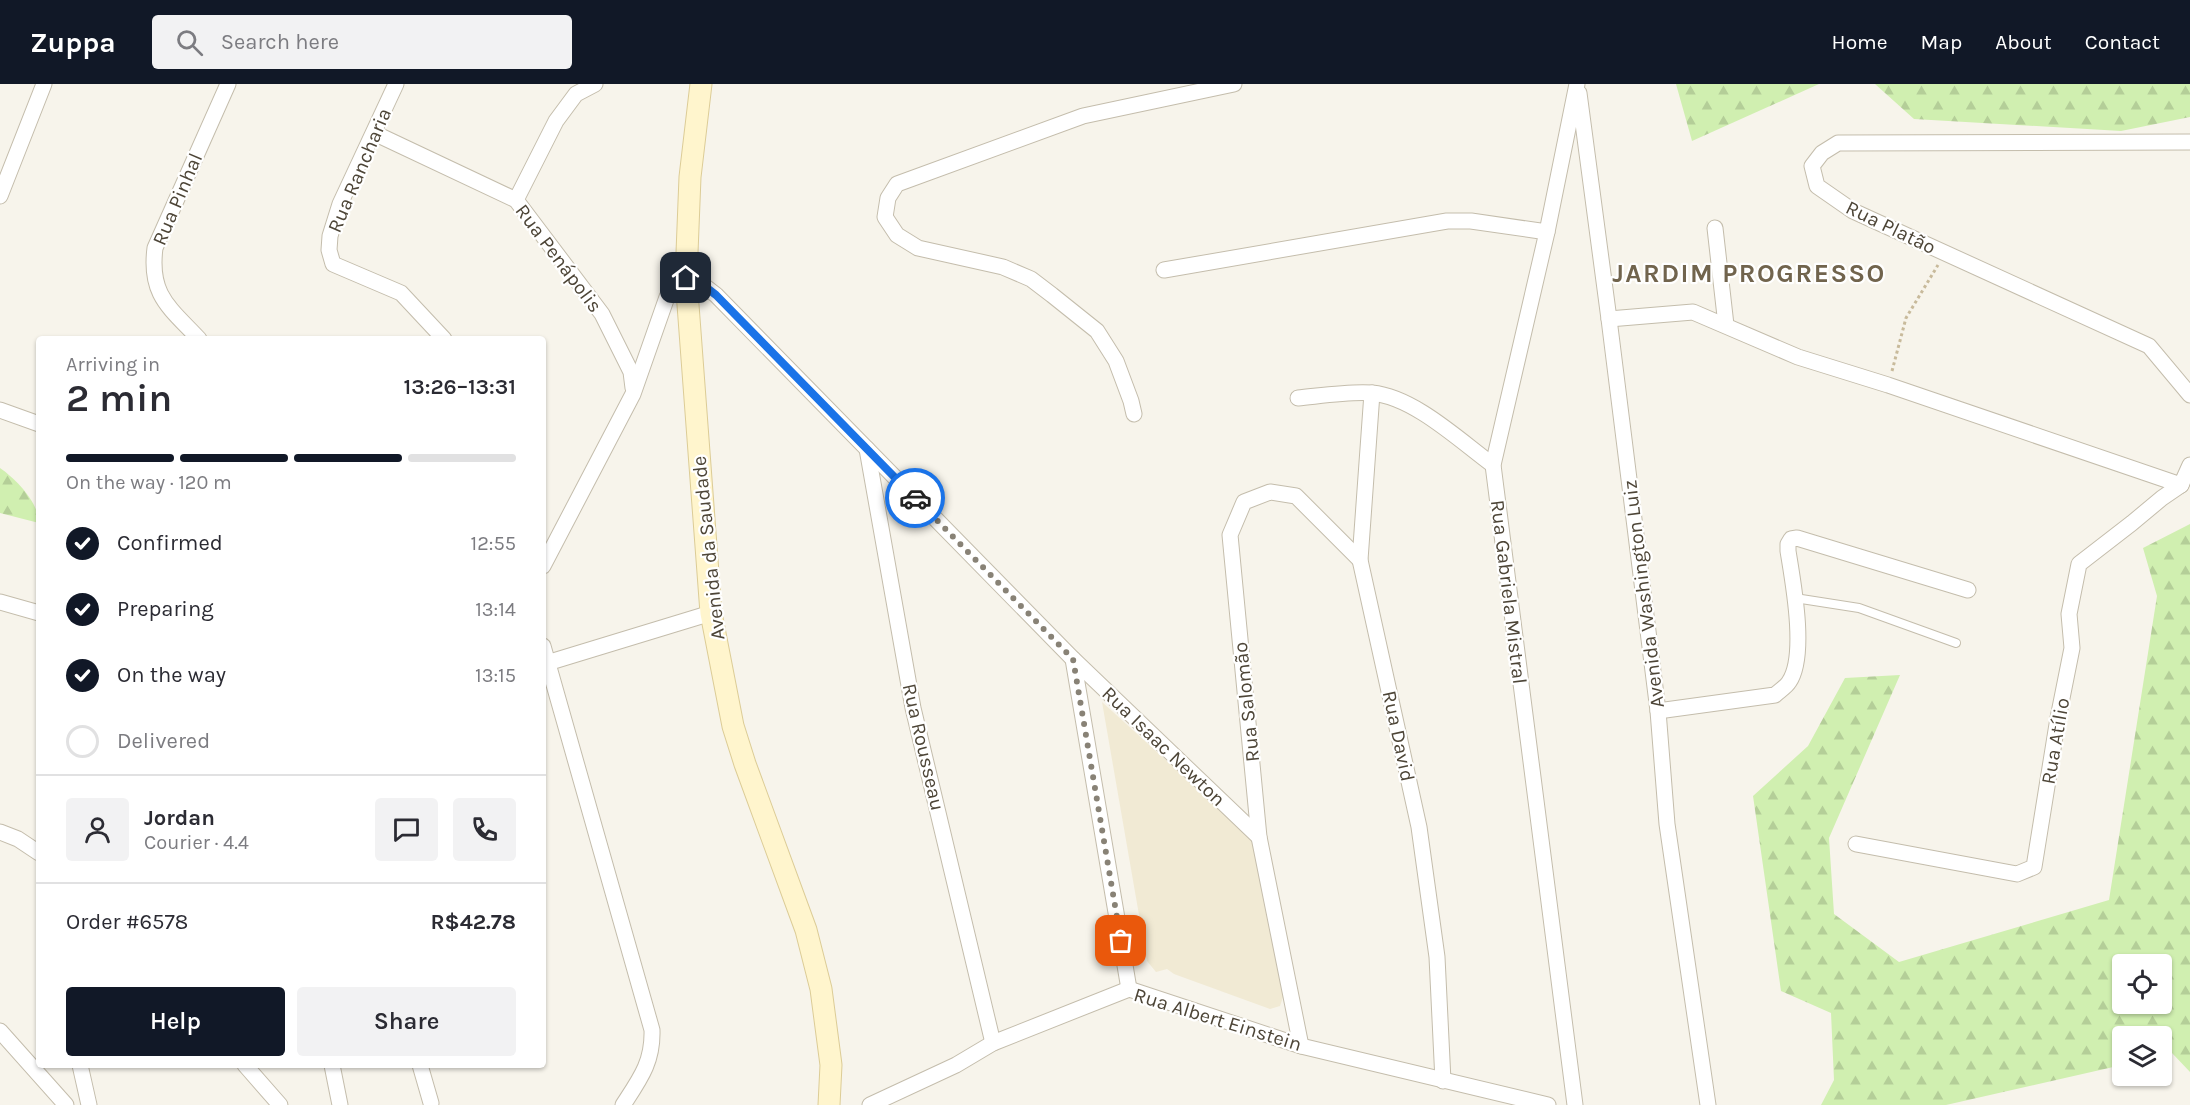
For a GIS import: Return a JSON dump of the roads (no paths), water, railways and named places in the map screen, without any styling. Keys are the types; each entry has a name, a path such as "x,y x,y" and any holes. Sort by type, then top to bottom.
{"main road":[{"name":"Avenida da Saudade","path":"701,84 690,177 686,278 711,613 736,735 806,930 821,989 831,1065 829,1105"}],"street":[{"path":"0,196 44,84"},
{"name":"Rua Rancharia","path":"396,84 340,204 330,236 329,250 333,264 401,293 441,336"},
{"path":"516,200 556,121 576,94 595,84"},
{"path":"1134,414 1116,361 1097,331 1031,279 1003,267 918,248 897,235 885,217 888,198 897,184 1083,116 1234,84"},
{"name":"Rua Gabriela Mistral","path":"1575,1105 1493,465 1547,232 1577,84"},
{"name":"Avenida Washington Luiz","path":"1577,84 1610,319 1658,711 1667,824 1708,1105"},
{"name":"Rua Pinhal","path":"196,336 169,307 155,285 155,248 225,85"},
{"name":"Rua Penápolis","path":"374,133 516,200 602,314 631,372 633,394"},
{"name":"Rua Platão","path":"2190,142 1838,143 1822,153 1812,166 1817,186 1853,211 2149,346 2190,395"},
{"path":"1164,270 1447,221 1471,220 1547,232"},
{"path":"1714,228 1726,325"},
{"path":"546,560 633,394 667,297 674,286 686,278"},
{"name":"Rua Isaac Newton","path":"686,278 703,285 716,295 1073,659 1259,837"},
{"path":"1610,319 1693,312 1798,357 1888,385 2181,485 2190,465"},
{"path":"1298,398 1372,393 1402,402 1428,417 1493,465"},
{"name":"Rua David","path":"1372,393 1360,560 1419,826 1437,957 1443,1081"},
{"path":"0,410 36,423"},
{"name":"Rua Rousseau","path":"867,449 913,708 993,1043"},
{"name":"Rua Atílio","path":"1856,844 2017,874 2034,867 2058,718 2072,648 2069,614 2079,564 2181,485"},
{"name":"Rua Salomão","path":"1301,1046 1259,837 1230,535 1244,502 1270,492 1296,496 1360,560"},
{"path":"1658,711 1774,694 1789,682 1796,661 1798,637 1788,544 1791,539 1797,538 1968,590"},
{"path":"0,602 36,612"},
{"path":"547,663 711,613"},
{"path":"546,659 652,1030 653,1047 647,1068 623,1105"},
{"path":"1073,659 1129,988"},
{"path":"0,832 18,839 36,852"},
{"name":"Rua Albert Einstein","path":"870,1105 956,1065 993,1043 1129,988 1301,1046 1548,1105"},
{"path":"0,1031 66,1105"},
{"path":"82,1068 89,1105"},
{"path":"248,1068 280,1105"},
{"path":"333,1068 340,1105"},
{"path":"421,1068 431,1103"}],"lane":[{"path":"1795,598 1859,608 1956,643"}],"district":[{"name":"JARDIM PROGRESSO","path":"1749,273"}]}
